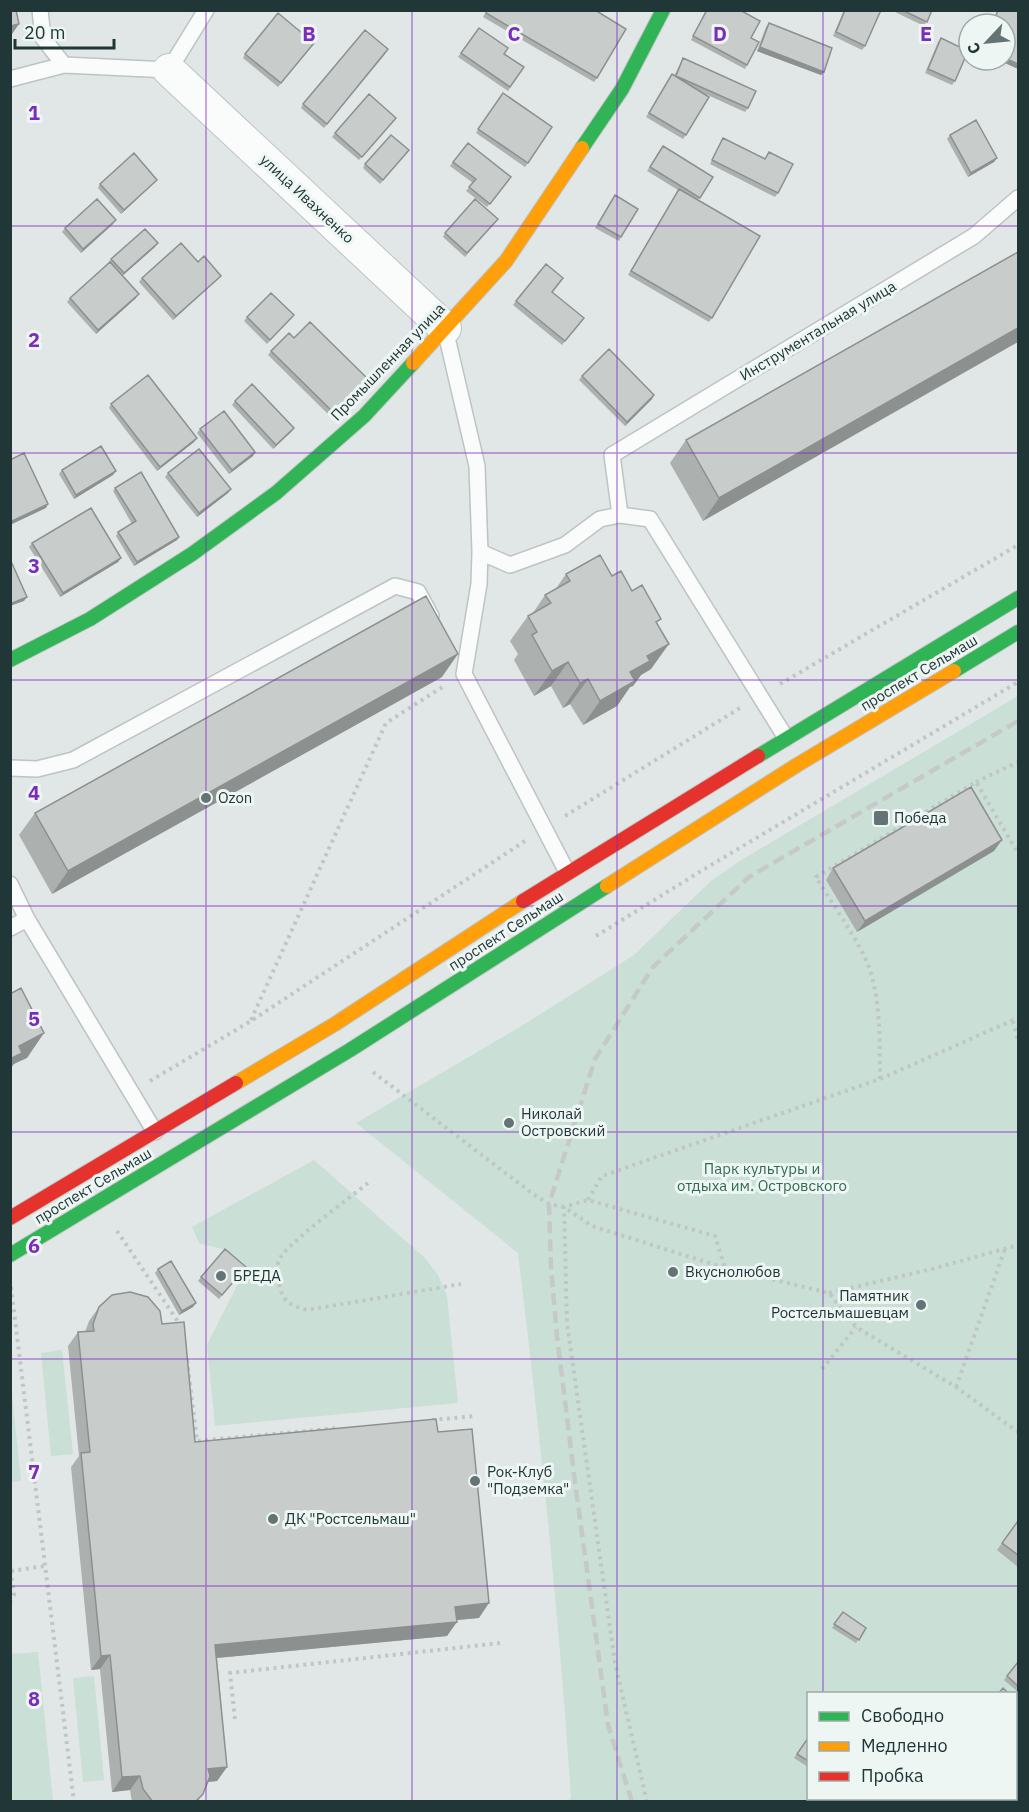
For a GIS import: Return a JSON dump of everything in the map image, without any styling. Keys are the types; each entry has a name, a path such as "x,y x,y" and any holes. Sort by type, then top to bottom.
{"main road":[{"name":"Промышленная улица","path":"10,660 99,613 192,554 276,493 364,416 506,261 622,89 663,10"},
{"name":"проспект Сельмаш","path":"10,1218 335,1024 567,872 1018,598"},
{"name":"проспект Сельмаш","path":"10,1255 350,1050 797,765 1018,632"}],"street":[{"name":"улица Ивахненко","path":"169,70 445,328"}],"lane":[{"path":"40,10 43,38 64,65"},
{"path":"10,79 64,65 169,70 206,10"},
{"name":"Инструментальная улица","path":"620,515 612,455 974,236 1018,198"},
{"path":"445,328 477,466 479,584 464,674"},
{"path":"480,552 510,565 565,545 600,519 620,515 650,519 786,738"},
{"path":"10,768 37,769 73,760 395,586 418,592 441,633"},
{"path":"452,653 567,872"},
{"path":"10,884 27,919 155,1132"},
{"path":"10,928 27,919"}],"path":[{"path":"132,1092 251,1021 544,828 759,696 1018,544"},
{"path":"251,1021 386,723 464,674"},
{"path":"880,1079 878,1010 873,980 866,960 816,877 976,782 1018,762"},
{"path":"976,782 1018,854"},
{"path":"588,1200 602,1176 880,1079 1018,1018"},
{"path":"1013,1021 1018,1041"},
{"path":"350,1050 375,1074 549,1204 564,1207 592,1226 725,1268 830,1293 932,1269 1018,1245"},
{"path":"368,1183 297,1240 280,1258 277,1273 280,1292 290,1305 307,1310 461,1284"},
{"path":"564,1207 588,1200 716,1236 725,1268"},
{"path":"564,1207 567,1323 615,1663 647,1802"},
{"path":"116,1229 184,1330"},
{"path":"956,1387 1006,1249"},
{"path":"10,1286 74,1802"},
{"path":"830,1293 856,1327 956,1387 1018,1432"},
{"path":"822,1369 856,1327"},
{"path":"186,1353 197,1441 348,1427"},
{"path":"429,1420 476,1416"},
{"path":"10,1563 14,1595 10,1600"},
{"path":"11,1572 45,1566"},
{"path":"235,1719 230,1673 500,1643"}],"green space":[{"name":"Парк культуры и отдыха им. Островского","path":"1018,696 1018,1801 569,1801 571,1797 555,1593 518,1253 356,1123 520,1027 634,955 711,881 738,862"},
{"path":"314,1160 424,1257 438,1275 447,1296 458,1403 215,1426 207,1345 246,1268 222,1249 199,1243 192,1227"},
{"path":"62,1350 73,1454 51,1456 41,1353"},
{"path":"10,1376 21,1481 11,1482 10,1482"},
{"path":"38,1652 53,1801 11,1801 11,1654"},
{"path":"94,1676 104,1780 83,1782 73,1678"}],"building":[{"path":"10,10 16,10 19,24 10,26"},
{"path":"487,10 595,10 626,29 597,78 486,13"},
{"path":"707,10 740,10 760,21 751,38 759,42 747,65 693,36"},
{"path":"845,10 881,10 865,46 836,32"},
{"path":"902,10 932,10 927,22"},
{"path":"998,10 1018,11 1018,64 1017,12 997,12"},
{"path":"278,13 314,43 281,83 245,54"},
{"path":"769,23 832,48 824,72 760,47"},
{"path":"479,28 508,48 504,54 524,67 510,87 461,53"},
{"path":"365,30 388,49 327,124 303,104"},
{"path":"941,38 957,46 957,72 959,72 955,81 928,69"},
{"path":"683,58 756,91 748,108 676,76"},
{"path":"672,74 709,97 686,135 649,113"},
{"path":"503,93 552,127 528,163 478,129"},
{"path":"369,94 396,118 362,157 335,133"},
{"path":"976,120 997,158 971,173 950,135"},
{"path":"391,135 409,150 383,180 365,164"},
{"path":"723,138 765,159 769,152 793,164 778,193 712,160"},
{"path":"468,143 511,177 490,204 469,187 476,179 453,162"},
{"path":"663,146 713,177 700,198 650,167"},
{"path":"134,153 157,180 124,210 100,184"},
{"path":"679,189 760,236 712,318 631,271"},
{"path":"615,195 638,209 621,237 598,224"},
{"path":"97,199 116,220 83,249 65,228"},
{"path":"475,199 498,219 467,253 445,233"},
{"path":"145,229 158,243 124,273 111,259"},
{"path":"181,243 198,262 204,256 221,276 176,316 142,278"},
{"path":"1018,252 1018,328 719,498 686,440"},
{"path":"110,262 139,294 98,330 70,298"},
{"path":"546,264 563,278 552,292 584,318 565,341 516,301"},
{"path":"271,293 294,315 270,340 247,317"},
{"path":"310,322 370,381 337,416 271,351 289,333 294,338"},
{"path":"609,349 654,395 627,422 582,376"},
{"path":"148,375 197,438 160,467 111,404"},
{"path":"252,384 294,428 276,445 235,401"},
{"path":"224,411 255,452 232,470 200,429"},
{"path":"101,446 116,471 76,495 62,470"},
{"path":"199,449 231,489 199,513 168,473"},
{"path":"24,453 48,504 10,522 10,460"},
{"path":"141,472 179,537 137,562 118,532 136,521 115,488"},
{"path":"91,508 121,558 63,593 32,543"},
{"path":"600,555 612,576 621,571 632,591 642,585 661,619 656,622 669,644 647,656 650,661 630,672 635,681 600,701 588,679 580,683 568,662 552,671 532,635 537,632 528,616 551,603 545,595 570,581 566,574"},
{"path":"10,559 27,597 10,604"},
{"path":"426,596 458,654 68,871 35,813"},
{"path":"971,787 1002,840 865,921 833,868"},
{"path":"21,988 44,1033 19,1046 22,1053 10,1059 10,994"},
{"name":"БРЕДА","path":"225,1249 246,1267 222,1295 201,1277"},
{"path":"171,1261 196,1303 182,1311 158,1269"},
{"name":"ДК \"Ростсельмаш\"","path":"130,1292 148,1297 160,1311 162,1324 184,1322 195,1442 436,1419 438,1432 472,1429 489,1603 455,1607 457,1622 215,1645 227,1767 208,1769 210,1776 203,1794 195,1802 153,1802 143,1789 140,1776 122,1777 110,1655 101,1656 81,1453 90,1452 78,1332 94,1331 93,1324 99,1307 112,1295"},
{"path":"1018,1521 1018,1555 1002,1543"},
{"path":"843,1612 866,1628 859,1640 834,1624"},
{"path":"1018,1662 1018,1686 1007,1676"},
{"path":"807,1739 807,1760 797,1754"}],"railway":[{"path":"632,1802 608,1725 575,1482 551,1268 549,1204 595,1059 653,967 749,877 1018,721"}],"traffic: fast":[{"path":"582,148 622,89 663,10"},
{"path":"10,660 90,619 192,554 276,493 364,416 413,363"},
{"path":"758,756 1018,598"},
{"path":"954,671 1018,632"},
{"path":"10,1255 350,1050 607,886"}],"traffic: slow":[{"path":"413,363 506,261 582,148"},
{"path":"607,886 797,765 954,671"},
{"path":"236,1083 335,1024 523,901"}],"traffic: jam":[{"path":"523,901 758,756"},
{"path":"10,1218 236,1083"}],"place":[{"name":"Ozon","path":"206,798"},
{"name":"Победа","path":"881,818"},
{"name":"Николай Островский","path":"509,1123"},
{"name":"Вкуснолюбов","path":"673,1272"},
{"name":"БРЕДА","path":"221,1276"},
{"name":"Памятник Ростсельмашевцам","path":"921,1305"},
{"name":"Рок-Клуб \"Подземка\"","path":"475,1481"},
{"name":"ДК \"Ростсельмаш\"","path":"273,1519"}]}
